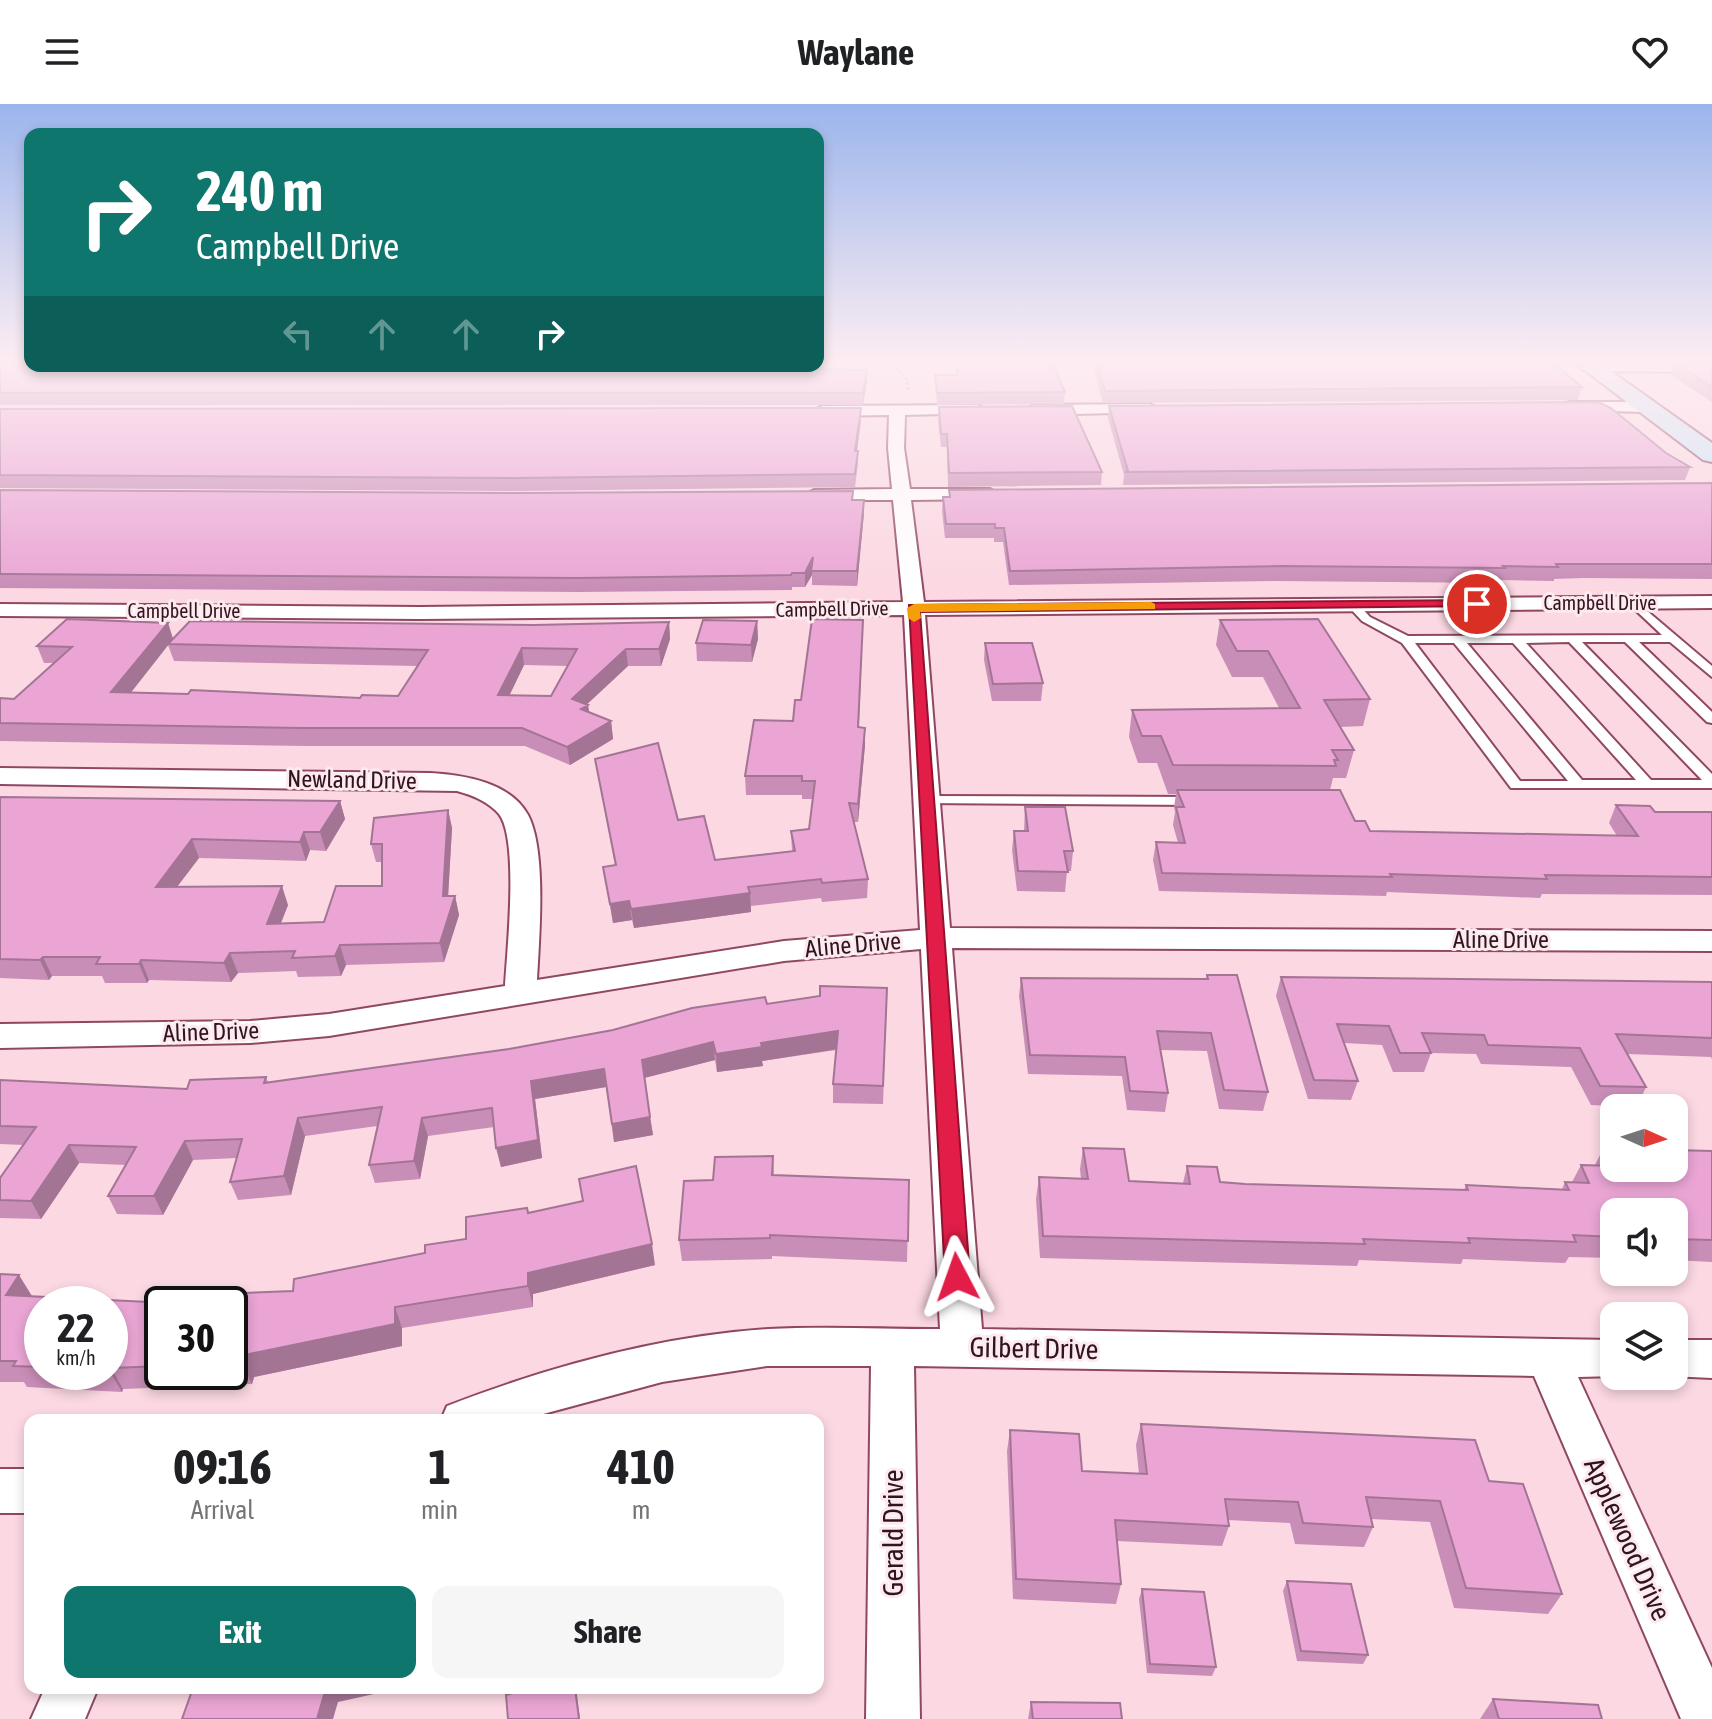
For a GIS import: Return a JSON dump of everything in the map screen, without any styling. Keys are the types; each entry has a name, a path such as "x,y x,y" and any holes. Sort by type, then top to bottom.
{"main road":[{"path":"1687,437 1712,455"}],"street":[{"path":"903,437 900,495 914,608 962,1347"},
{"path":"791,494 1011,494"},
{"name":"Campbell Drive","path":"0,610 435,613 1712,602"},
{"name":"Newland Drive","path":"0,776 377,780 439,782 478,789 498,799 516,817 523,853 521,993"},
{"name":"Aline Drive","path":"0,1036 250,1032 329,1025 784,951 935,938 1712,941"},
{"name":"Gerald Drive","path":"892,1347 893,1719"},
{"name":"Gilbert Drive","path":"481,1414 548,1391 662,1363 767,1348 962,1347 1600,1359"},
{"name":"Applewood Drive","path":"1548,1359 1708,1719"},
{"path":"1688,1359 1712,1359"},
{"path":"0,1491 24,1491"},
{"path":"58,1719 69,1694"}],"lane":[{"path":"1633,602 1712,673"},
{"path":"1353,605 1366,619 1406,640 1516,785 1712,783"},
{"path":"1571,638 1712,783"},
{"path":"1628,638 1712,719"},
{"path":"1406,640 1672,638"},
{"path":"1457,639 1578,784"},
{"path":"1516,639 1647,784"},
{"path":"926,800 1210,801"}],"building":[{"path":"0,437 857,437 855,451 858,451 855,474 516,478 0,475"},
{"path":"947,437 1086,437 1102,472 949,473"},
{"path":"1118,437 1647,437 1690,467 1125,472 1128,471"},
{"path":"1712,483 1712,564 1556,564 1558,567 1503,566 1505,568 1280,566 1010,571 1004,528 995,528 995,524 946,524 943,497 950,497 949,490"},
{"path":"0,490 853,491 852,500 864,500 857,571 811,571 813,557 805,573 791,575 577,578 0,574"},
{"path":"67,619 168,623 111,692 188,694 191,690 360,698 362,695 398,696 428,650 168,644 190,621 534,625 669,622 659,649 626,649 572,699 588,705 581,709 611,721 567,747 522,728 0,723 0,698 14,699 72,647 37,646","holes":["522,648 577,649 551,696 498,695"]},
{"path":"812,619 863,620 858,727 865,728 858,804 849,803 868,879 822,883 821,879 748,887 750,893 631,909 629,901 610,904 603,867 616,865 595,759 658,743 678,820 704,816 715,860 795,851 791,831 809,829 815,781 802,781 802,776 745,776 754,720 793,721 795,700 801,700"},
{"path":"1318,619 1370,699 1324,700 1354,750 1332,750 1338,760 1334,760 1336,766 1173,765 1161,736 1142,736 1132,710 1300,708 1268,651 1237,651 1220,620"},
{"path":"703,620 757,621 751,645 696,643"},
{"path":"985,643 1032,643 1043,683 993,684"},
{"path":"1177,790 1340,790 1355,821 1365,821 1370,831 1638,836 1616,805 1650,806 1655,812 1712,812 1712,877 1545,875 1547,879 1390,874 1392,877 1162,873 1156,842 1185,843 1176,807 1184,807"},
{"path":"0,797 340,801 320,832 304,832 300,842 192,839 156,887 282,886 267,924 324,922 336,886 382,886 382,844 371,844 374,818 448,810 443,896 455,896 440,943 340,945 335,956 292,958 295,951 230,953 224,963 141,960 139,964 96,964 100,957 0,959"},
{"path":"1025,807 1065,807 1073,851 1064,851 1068,872 1018,871 1014,831 1028,831"},
{"path":"1207,975 1237,975 1268,1092 1224,1090 1211,1033 1157,1031 1168,1093 1130,1091 1125,1057 1030,1055 1021,978 1208,979"},
{"path":"1281,977 1712,982 1712,1038 1616,1034 1646,1087 1600,1086 1580,1048 1488,1045 1484,1035 1422,1033 1431,1053 1400,1053 1389,1026 1337,1024 1358,1081 1314,1080"},
{"path":"820,986 887,988 883,1086 833,1084 838,1031 761,1043 762,1047 716,1054 713,1042 642,1060 650,1117 612,1124 604,1069 531,1081 538,1140 496,1148 492,1108 422,1118 414,1161 369,1165 382,1107 298,1118 284,1176 230,1182 242,1139 185,1141 154,1196 108,1196 136,1147 69,1145 31,1201 0,1200 0,1178 36,1127 0,1126 0,1080 187,1089 190,1080 266,1077 264,1083 509,1049 613,1030 692,1008 765,997 767,1004 820,996"},
{"path":"1083,1148 1124,1149 1129,1181 1190,1184 1187,1166 1217,1167 1220,1182 1245,1184 1468,1190 1466,1185 1569,1190 1565,1182 1589,1183 1581,1165 1600,1166 1600,1182 1688,1182 1688,1150 1712,1151 1712,1240 1688,1239 1688,1198 1600,1198 1600,1236 1573,1235 1576,1242 1468,1238 1470,1243 1363,1239 1365,1244 1043,1236 1039,1177 1088,1179"},
{"path":"773,1156 772,1175 909,1180 908,1241 770,1235 770,1238 679,1240 684,1181 713,1180 715,1157"},
{"path":"636,1166 652,1244 528,1273 528,1286 395,1307 395,1324 248,1354 248,1293 293,1291 294,1279 425,1253 425,1245 466,1239 466,1217 527,1208 528,1213 583,1201 579,1179"},
{"path":"0,1274 19,1275 6,1295 24,1296 24,1366 13,1366 16,1361 0,1361"},
{"path":"128,1301 144,1302 144,1367 128,1367"},
{"path":"1141,1424 1475,1440 1489,1481 1523,1484 1562,1594 1466,1588 1440,1501 1366,1497 1373,1527 1303,1523 1298,1502 1225,1499 1229,1526 1115,1520 1121,1584 1016,1579 1010,1430 1079,1434 1082,1471 1147,1474"},
{"path":"1287,1581 1351,1584 1368,1655 1301,1651"},
{"path":"1142,1589 1204,1592 1216,1667 1150,1664"},
{"path":"191,1694 324,1694 317,1719 182,1719"},
{"path":"576,1694 579,1719 508,1719 506,1695"},
{"path":"1493,1699 1598,1705 1602,1719 1499,1719"},
{"path":"1031,1702 1120,1703 1122,1719 1033,1719"}],"slow traffic":[{"path":"914,618 914,608 1151,606"}],"route":[{"path":"957,1277 914,608 1477,604"}]}
